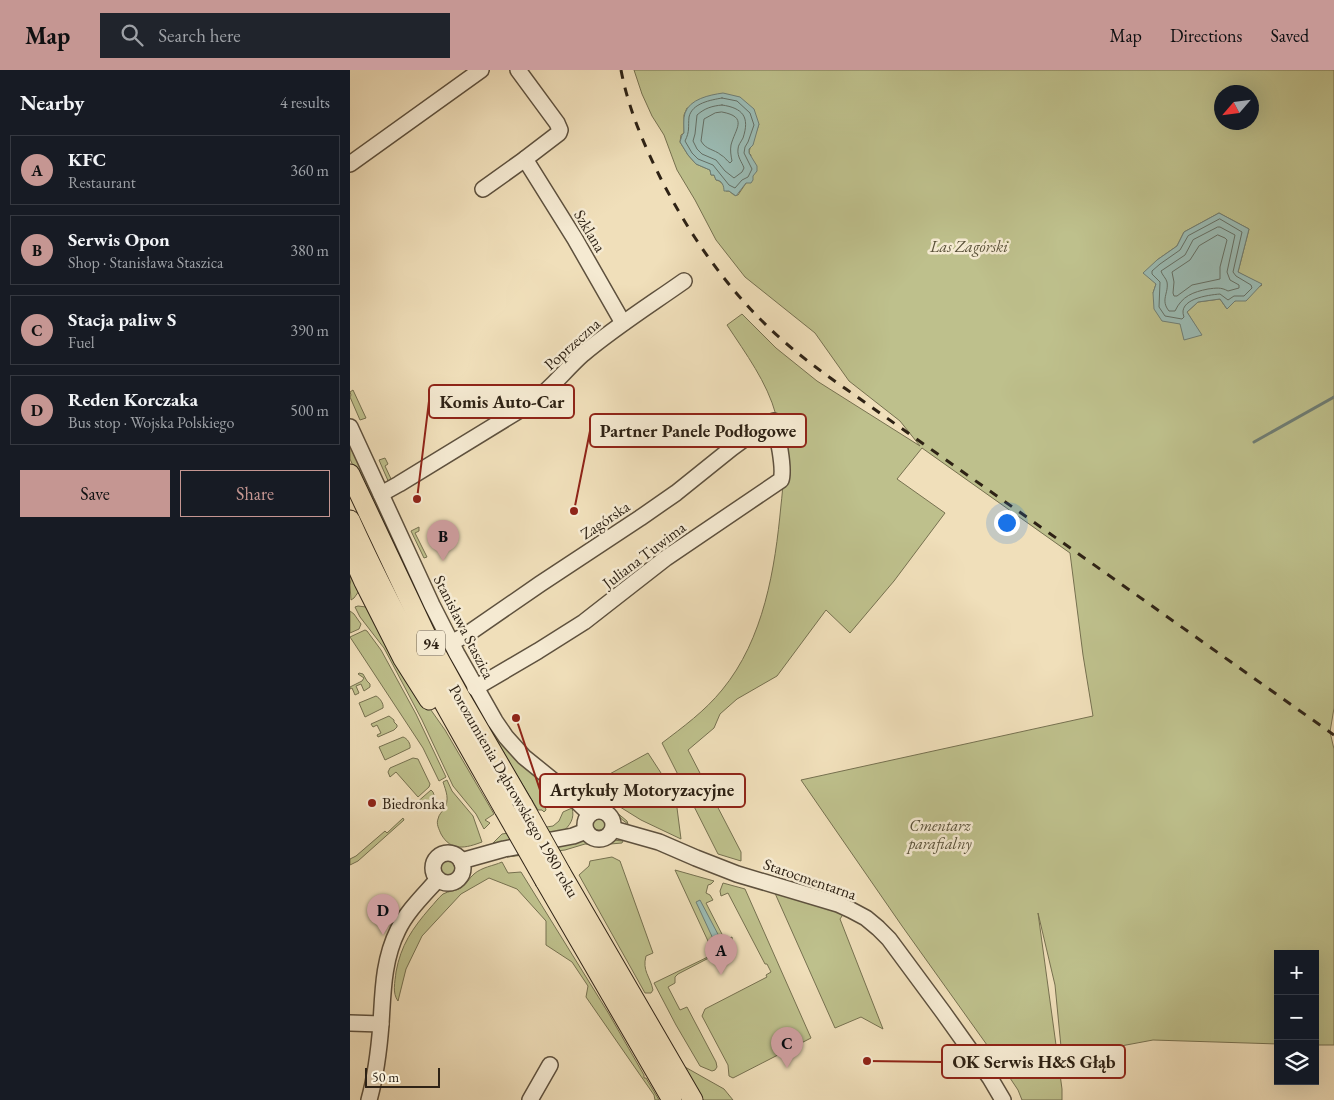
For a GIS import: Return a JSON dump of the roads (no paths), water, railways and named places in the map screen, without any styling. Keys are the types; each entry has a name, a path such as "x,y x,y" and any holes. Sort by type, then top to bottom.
{"main road":[{"name":"Porozumienia Dąbrowskiego 1980 roku","path":"350,474 427,637 523,806 553,877 672,1100"},
{"name":"Porozumienia Dąbrowskiego 1980 roku","path":"350,520 397,618 504,809 553,877 693,1100"},
{"path":"350,551 412,674 435,707 465,740"}],"street":[{"path":"350,164 481,70"},
{"path":"483,189 557,135 560,130 518,70"},
{"name":"Szklana","path":"525,159 579,246 623,323"},
{"name":"Poprzeczna","path":"381,494 533,402 548,390 584,354 623,323 684,281"},
{"name":"Zagórska","path":"451,643 469,634 540,584 640,518 676,493 762,426 774,421"},
{"name":"Juliana Tuwima","path":"475,688 584,622 666,558 781,480 783,474 779,440 774,421"},
{"name":"Stanisława Staszica","path":"350,427 432,605 475,688 502,732 531,764 566,791 590,814"},
{"path":"601,810 608,814 613,821 613,829 606,837 598,839 586,831 586,820 593,812 601,810"},
{"name":"Starocmentarna","path":"613,829 659,842 738,874 828,901 866,918 878,928 910,966 990,1078 1003,1100"},
{"path":"461,861 509,848 573,836 586,831"},
{"path":"451,853 455,854 461,861 462,871 457,879 447,882 438,879 435,875 433,865 438,856 451,853"},
{"path":"368,1100 377,1063 384,977 392,944 406,916 438,879"},
{"path":"350,1023 381,1024"},
{"path":"530,1100 550,1065"}],"water":[{"path":"723,93 740,97 754,109 759,124 753,145 749,149 749,153 757,166 757,171 751,183 746,183 736,196 729,191 724,191 721,182 716,180 714,175 711,175 710,170 696,164 680,142 684,133 684,118 687,108 701,98"},
{"path":"1219,213 1249,229 1238,272 1262,284 1246,301 1235,301 1227,309 1220,299 1198,302 1187,312 1202,335 1184,340 1180,324 1162,321 1154,309 1153,293 1156,284 1143,273 1177,246 1184,232"},
{"path":"700,900 721,940 715,943 696,902"}],"waterway":[{"path":"1254,442 1334,397"}],"railway":[{"path":"621,70 628,98 642,138 672,200 700,246 732,288 768,327 795,351 831,378 1334,735"}],"place":[{"name":"Komis Auto-Car","path":"417,499"},
{"name":"Partner Panele Podłogowe","path":"574,511"},
{"name":"Serwis Opon","path":"443,561"},
{"name":"Artykuły Motoryzacyjne","path":"516,718"},
{"name":"Biedronka","path":"372,803"},
{"name":"Reden Korczaka","path":"383,935"},
{"name":"KFC","path":"721,975"},
{"name":"OK Serwis H&S Głąb","path":"867,1061"},
{"name":"Stacja paliw S","path":"787,1068"}],"park label":[{"name":"Las Zagórski","path":"969,246"},
{"name":"Cmentarz parafialny","path":"940,834"}]}
